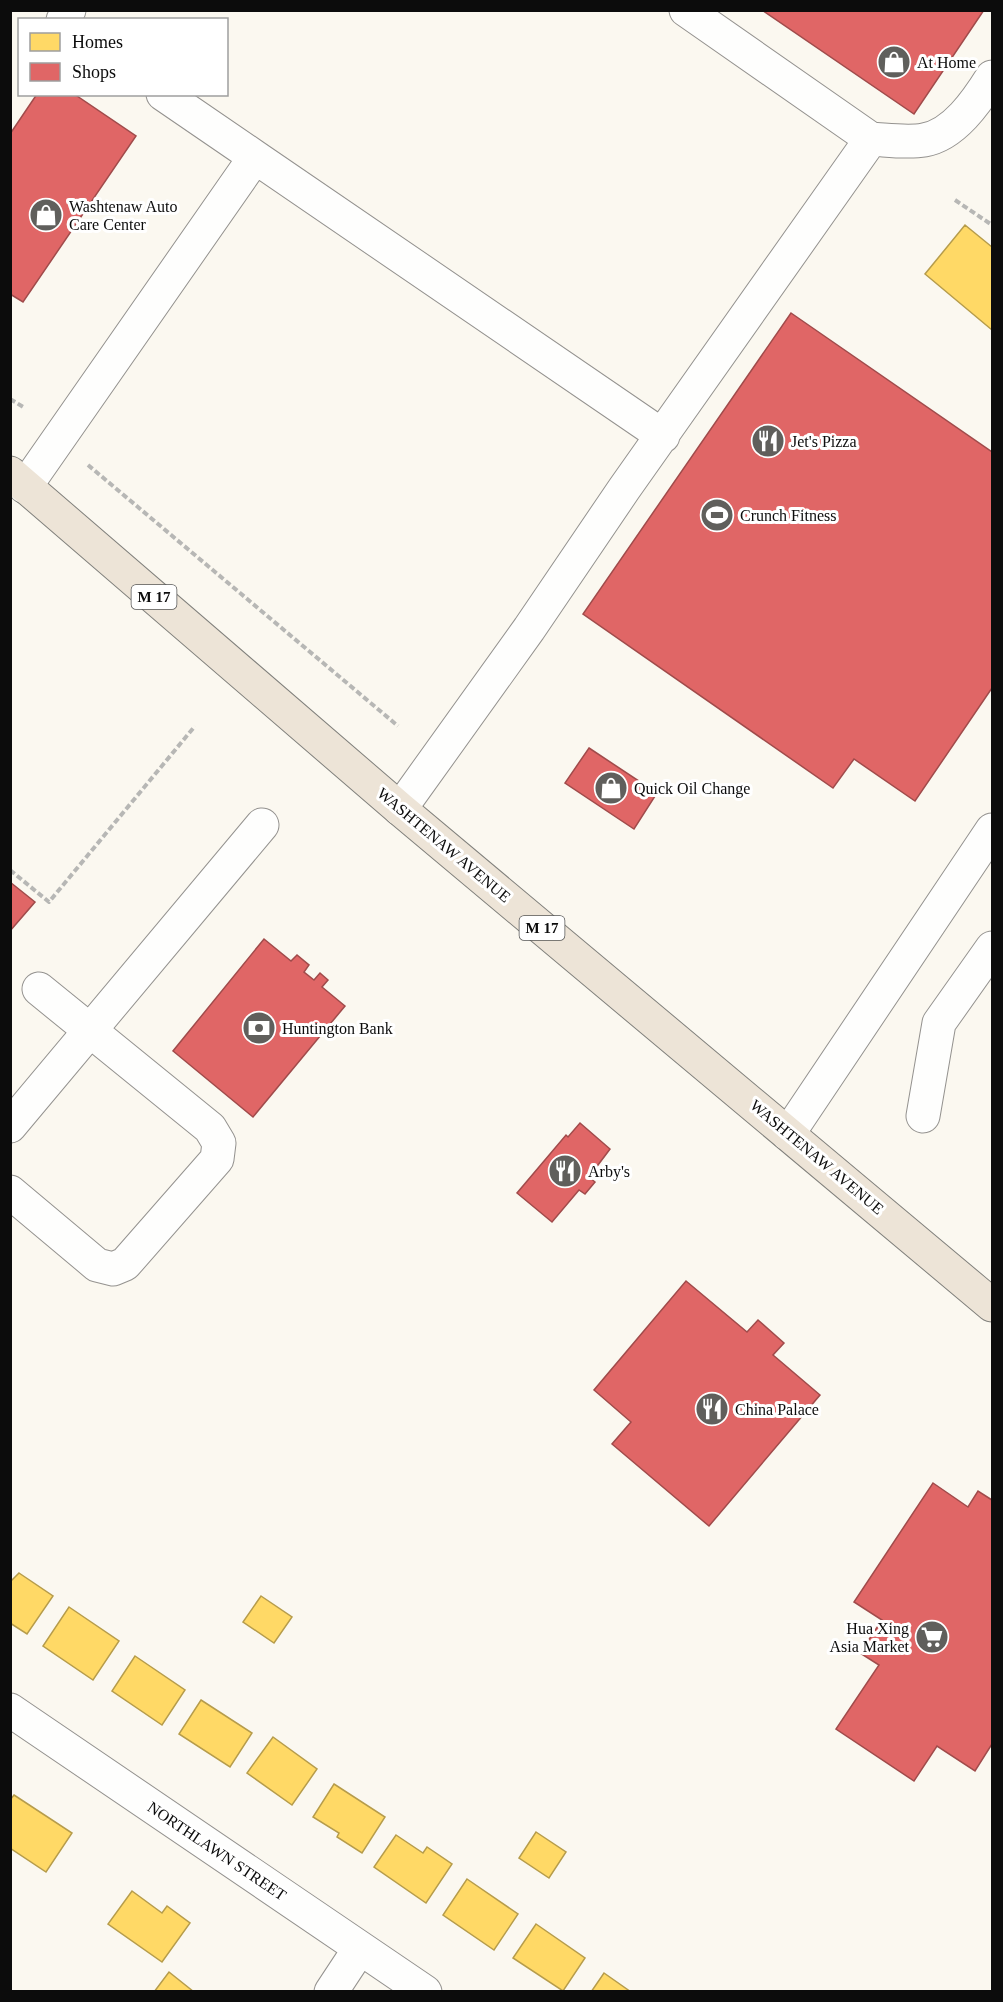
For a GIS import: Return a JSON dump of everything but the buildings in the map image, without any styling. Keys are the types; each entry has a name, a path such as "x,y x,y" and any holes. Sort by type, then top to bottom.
{"main road":[{"name":"WASHTENAW AVENUE","path":"18,480 400,809 993,1305"}],"street":[{"path":"686,10 871,139 924,141 946,131 977,100 993,77"},
{"path":"166,96 663,436"},
{"path":"400,809 871,139"},
{"path":"18,480 255,157"},
{"path":"10,1126 262,825"},
{"path":"788,1134 993,830"},
{"path":"923,1116 939,1023 993,948"},
{"path":"10,1192 97,1265 113,1269 125,1264 217,1159 219,1143 210,1128 39,989"},
{"name":"NORTHLAWN STREET","path":"10,1710 425,1992"},
{"path":"331,1992 360,1948"}],"path":[{"path":"955,200 993,225"},
{"path":"10,399 25,408"},
{"path":"88,465 398,726"},
{"path":"10,870 49,902 195,726"}],"place":[{"name":"At Home","path":"894,62"},
{"name":"Washtenaw Auto Care Center","path":"46,215"},
{"name":"Jet's Pizza","path":"768,441"},
{"name":"Crunch Fitness","path":"717,515"},
{"name":"Quick Oil Change","path":"611,788"},
{"name":"Huntington Bank","path":"259,1028"},
{"name":"Arby's","path":"565,1171"},
{"name":"China Palace","path":"712,1409"},
{"name":"Hua Xing Asia Market","path":"932,1637"}]}
